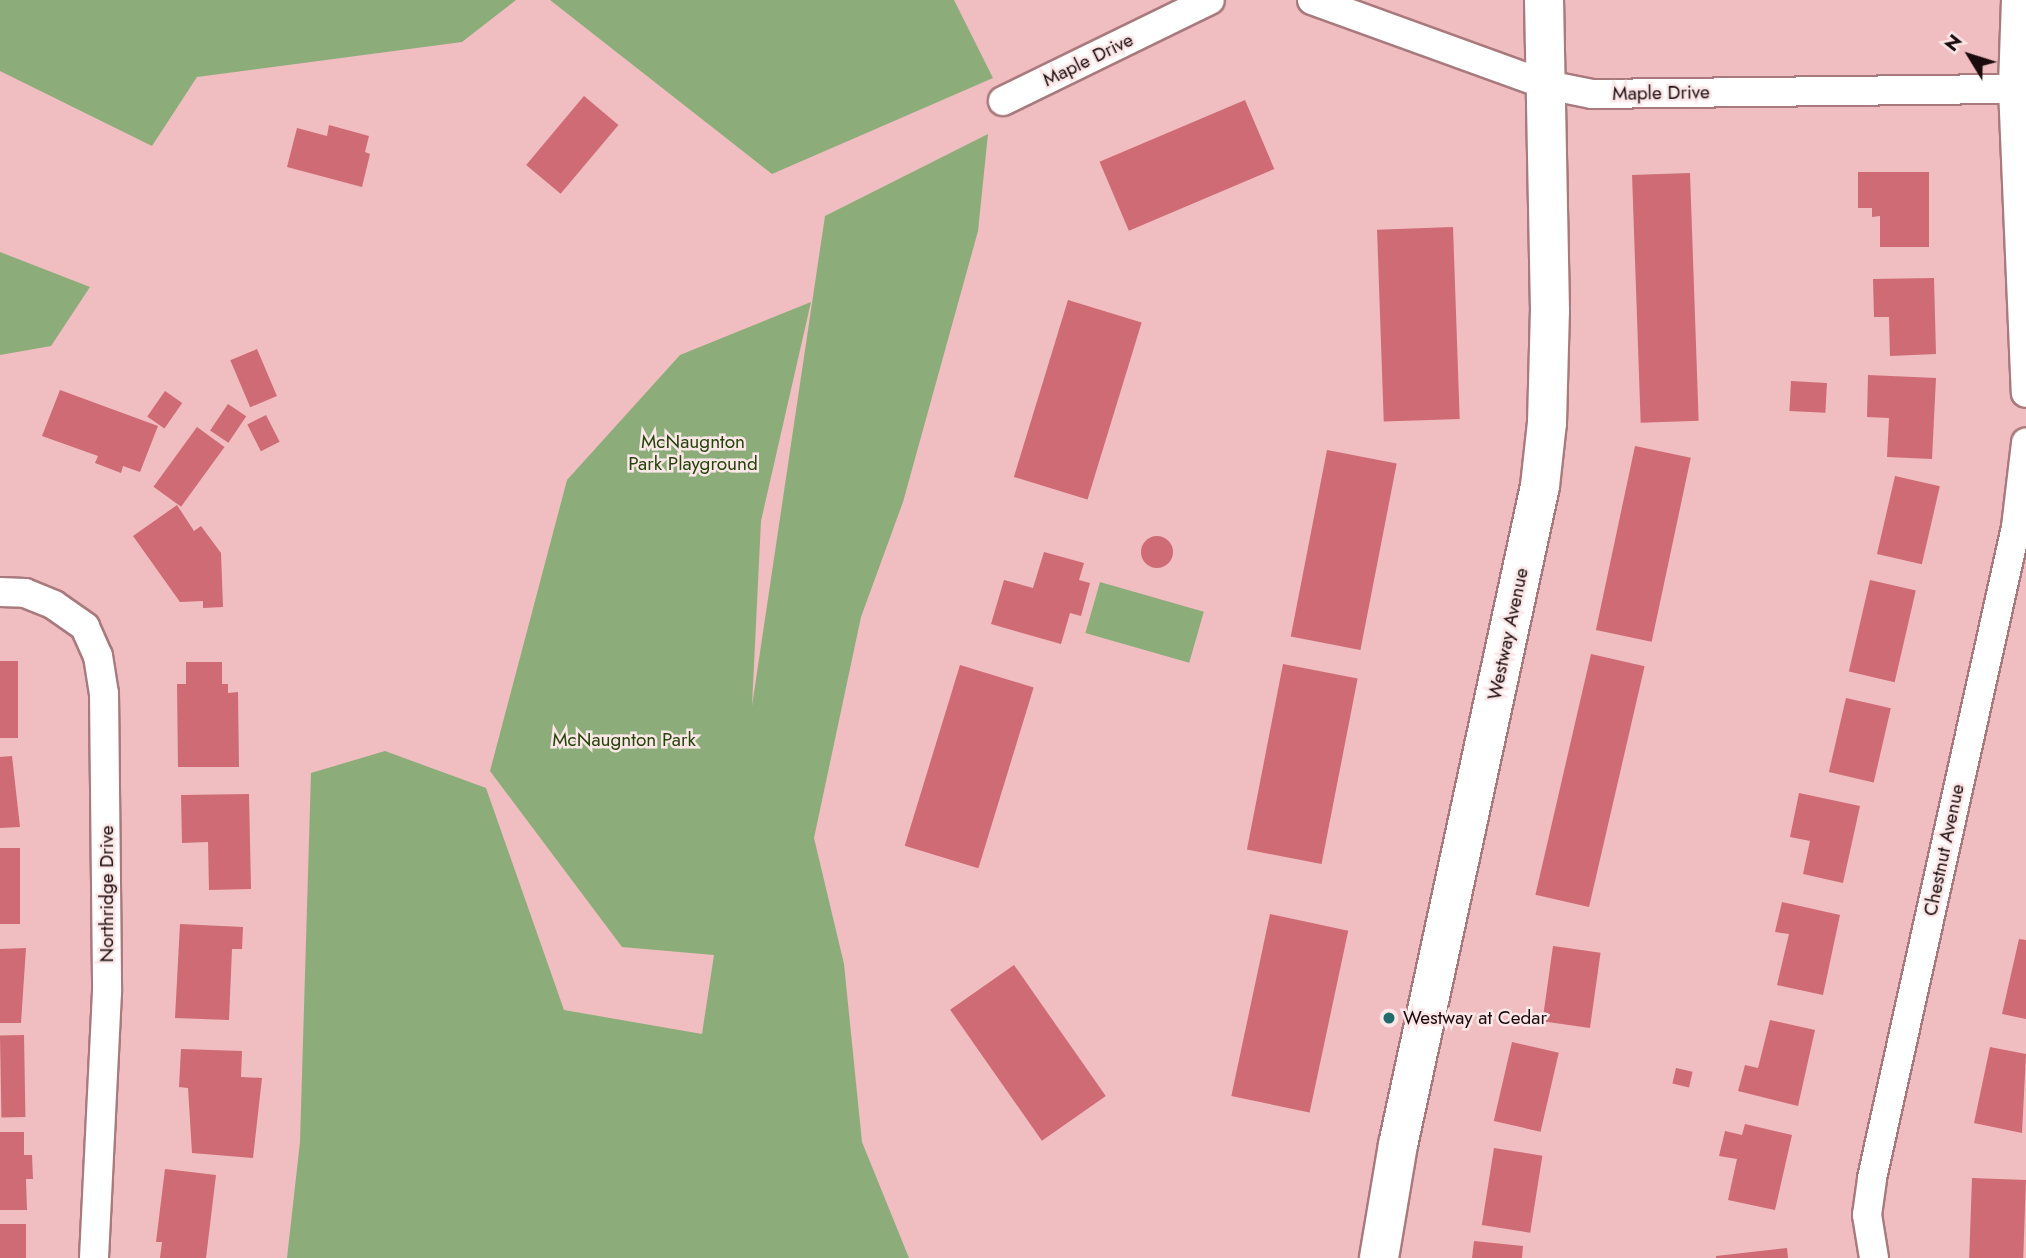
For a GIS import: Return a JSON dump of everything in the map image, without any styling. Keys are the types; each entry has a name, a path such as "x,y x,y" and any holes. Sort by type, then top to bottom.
{"street":[{"name":"Maple Drive","path":"1003,101 1210,0"},
{"name":"Maple Drive","path":"1312,0 1547,85 1592,94 2020,88"},
{"name":"Westway Avenue","path":"1379,1258 1398,1145 1540,486 1548,423 1550,323 1544,0"},
{"path":"2016,0 2026,393"},
{"name":"Chestnut Avenue","path":"1874,1258 1867,1214 1872,1178 2015,527 2026,443"},
{"name":"Northridge Drive","path":"0,592 25,593 54,605 85,627 98,656 104,693 107,992 94,1258"}],"green space":[{"path":"0,0 516,0 462,42 197,77 152,146 0,71"},
{"path":"550,0 954,0 993,78 772,174"},
{"path":"988,134 978,231 903,502 861,617 814,838 844,964 862,1142 909,1258 287,1258 300,1142 311,773 385,751 486,788 564,1010 702,1034 714,955 622,947 490,771 567,480 680,355 811,302 761,521 752,706 825,216"},
{"path":"0,252 90,287 51,346 0,355"},
{"path":"1100,582 1204,612 1189,663 1085,633"}],"building":[{"path":"584,96 618,125 561,194 526,165"},
{"path":"1245,100 1274,169 1129,231 1100,162"},
{"path":"329,125 369,136 365,152 370,154 362,187 287,167 297,128 327,136"},
{"path":"1858,172 1929,172 1929,247 1880,247 1880,216 1872,217 1872,208 1858,208"},
{"path":"1690,173 1699,421 1641,423 1632,175"},
{"path":"1453,227 1460,419 1384,422 1377,230"},
{"path":"1934,278 1936,354 1890,356 1889,317 1874,317 1873,279"},
{"path":"1068,300 1142,323 1088,499 1014,477"},
{"path":"257,349 277,396 250,407 230,360"},
{"path":"1868,375 1936,378 1932,459 1887,457 1889,418 1867,417"},
{"path":"1791,381 1827,383 1825,413 1789,411"},
{"path":"60,390 158,426 140,472 123,466 121,473 95,463 98,456 42,436"},
{"path":"165,391 182,403 164,428 147,416"},
{"path":"228,404 246,416 228,443 210,431"},
{"path":"266,415 280,442 261,451 247,425"},
{"path":"197,427 225,447 181,507 154,487"},
{"path":"1635,446 1691,458 1652,642 1596,630"},
{"path":"1327,450 1397,464 1360,650 1291,637"},
{"path":"1895,476 1940,486 1922,564 1877,554"},
{"path":"177,505 194,531 201,526 221,553 223,607 203,608 203,601 180,602 133,536"},
{"path":"1157,536 1169,540 1173,552 1169,564 1157,568 1145,564 1141,552 1145,540"},
{"path":"1044,552 1084,563 1079,580 1090,583 1081,616 1070,613 1061,644 991,624 1004,580 1033,588"},
{"path":"1870,580 1916,591 1895,682 1849,672"},
{"path":"1591,654 1645,666 1589,907 1535,895"},
{"path":"0,661 18,661 18,738 0,738"},
{"path":"186,662 222,662 222,684 228,684 228,693 238,692 239,767 178,767 177,684 186,684"},
{"path":"1283,664 1358,679 1322,864 1247,850"},
{"path":"960,665 1034,688 978,868 905,846"},
{"path":"1846,698 1891,708 1874,782 1829,772"},
{"path":"12,756 20,827 0,828 0,757"},
{"path":"1799,793 1860,806 1843,883 1803,874 1810,841 1790,837"},
{"path":"249,794 251,889 209,890 208,842 182,843 181,795"},
{"path":"0,848 20,848 20,924 0,924"},
{"path":"1782,902 1840,915 1823,995 1777,985 1789,934 1775,932"},
{"path":"1270,914 1348,931 1310,1113 1231,1096"},
{"path":"180,924 243,927 242,949 232,949 229,1020 175,1018"},
{"path":"2019,939 2026,940 2026,1019 2002,1014"},
{"path":"1553,946 1601,953 1590,1028 1542,1021"},
{"path":"26,948 21,1023 0,1023 0,949"},
{"path":"1014,965 1106,1096 1042,1141 950,1010"},
{"path":"1770,1020 1815,1030 1798,1106 1738,1091 1745,1065 1758,1068"},
{"path":"0,1035 24,1035 25,1117 1,1117"},
{"path":"1512,1042 1559,1053 1541,1132 1494,1121"},
{"path":"1990,1047 2026,1054 2022,1133 1974,1123"},
{"path":"181,1049 242,1051 241,1077 262,1078 253,1158 192,1153 188,1088 179,1087"},
{"path":"1676,1068 1693,1072 1689,1087 1672,1084"},
{"path":"1745,1124 1792,1135 1775,1210 1728,1200 1737,1159 1719,1156 1725,1131 1742,1135"},
{"path":"0,1132 24,1132 24,1155 32,1155 33,1179 26,1179 27,1210 0,1210"},
{"path":"1494,1148 1542,1156 1530,1233 1482,1225"},
{"path":"165,1169 216,1175 206,1258 160,1258 162,1242 156,1242"},
{"path":"1972,1178 2026,1180 2023,1258 1969,1258"},
{"path":"0,1224 26,1224 26,1258 0,1258"},
{"path":"1474,1241 1523,1246 1522,1258 1472,1258"},
{"path":"1787,1248 1788,1258 1716,1258 1716,1256"}],"place":[{"name":"Westway at Cedar","path":"1389,1018"}],"park label":[{"name":"McNaugnton Park Playground","path":"693,453"},
{"name":"McNaugnton Park","path":"624,740"}]}
